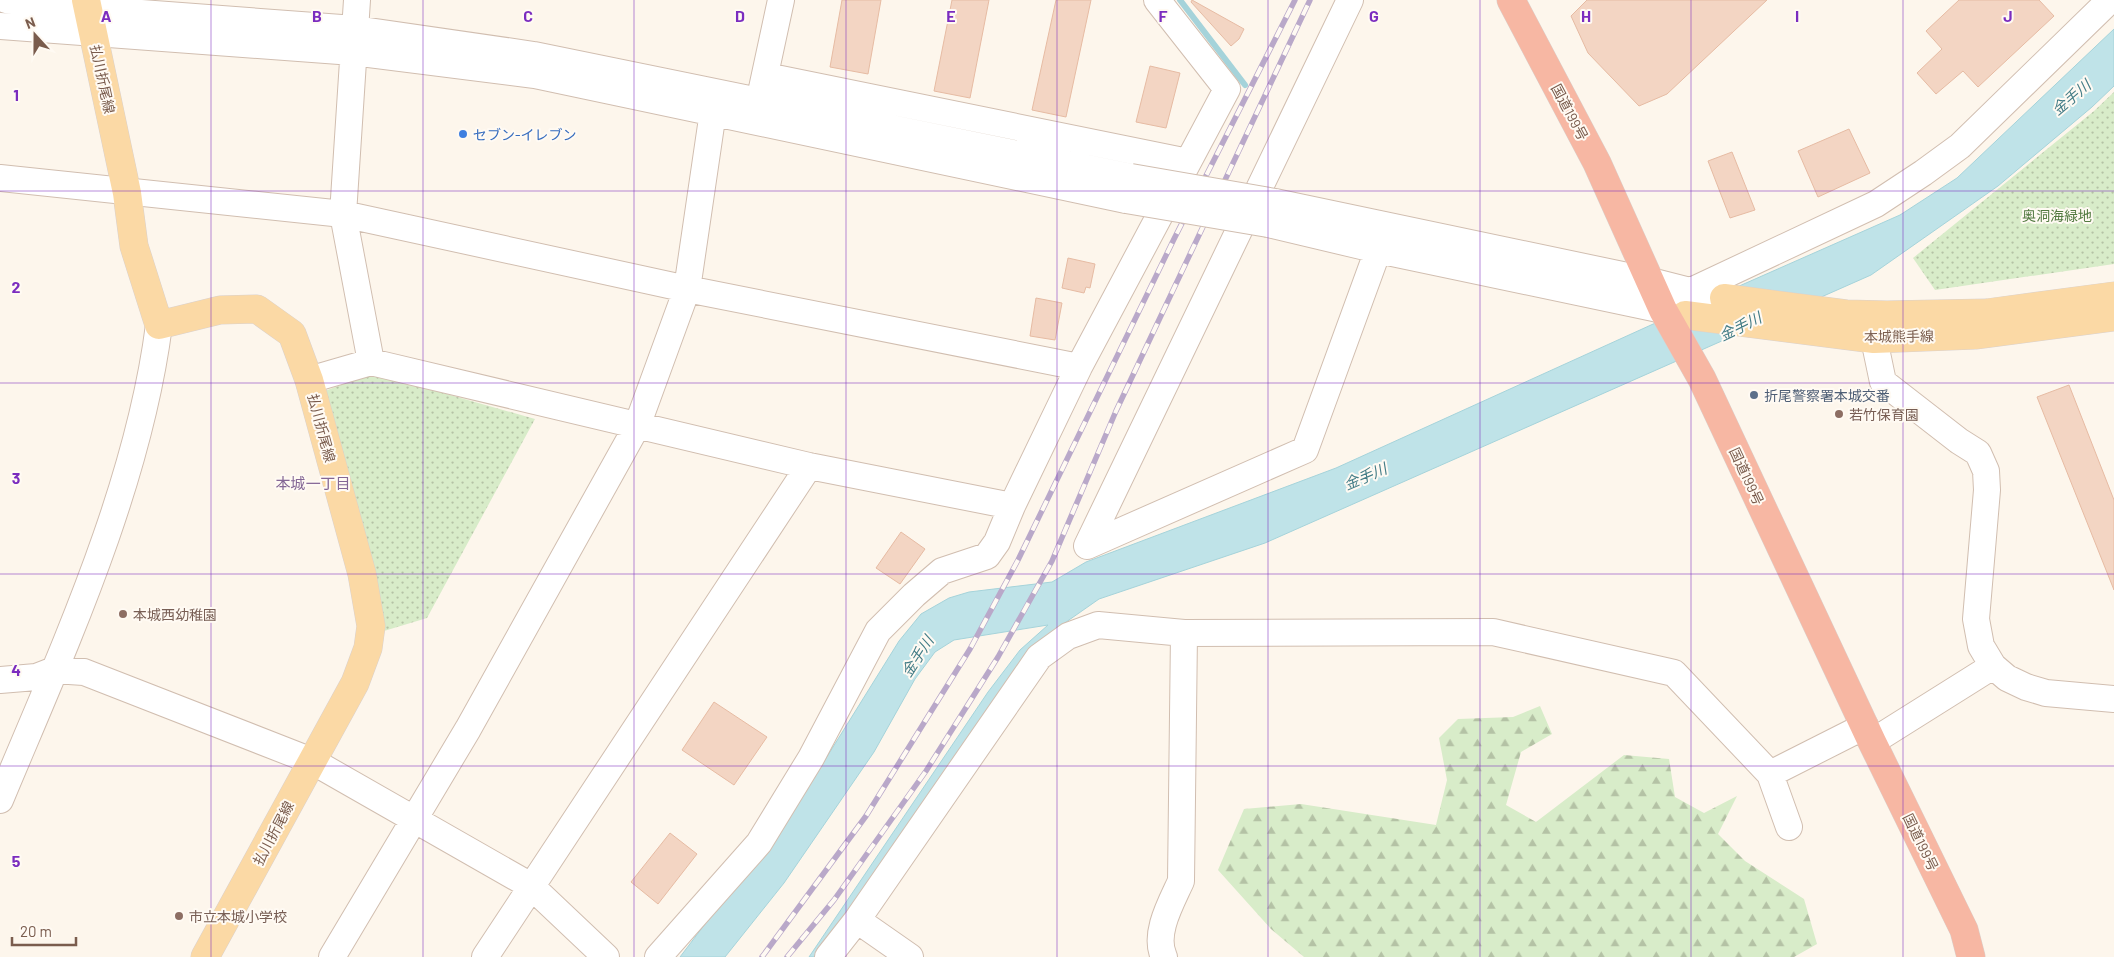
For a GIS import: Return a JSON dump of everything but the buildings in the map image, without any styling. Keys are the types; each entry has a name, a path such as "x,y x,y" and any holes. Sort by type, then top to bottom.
{"highway":[{"name":"国道199号","path":"1511,0 1596,163 1650,281 1679,306 1702,379 1869,734 1964,930 1971,957"}],"main road":[{"name":"払川折尾線","path":"89,13 127,193 134,246 159,325 220,310 257,309 292,334 309,380 362,574 371,626 368,648 355,683 206,957"},
{"name":"本城熊手線","path":"1679,306 1817,321 1846,314 1987,313 2114,296"},
{"name":"本城熊手線","path":"1724,298 1817,321 1874,339 1975,335 2114,317"}],"street":[{"path":"6,0 89,13 534,56 715,104 1129,189 1650,281"},
{"path":"357,0 342,214 371,362"},
{"path":"759,101 766,76 781,0"},
{"path":"658,957 759,843 811,758 878,631 914,595 942,571 987,556 997,542 1012,506 1079,367 1227,89 1157,0"},
{"path":"1350,0 1086,546 1304,450 1378,250"},
{"path":"1679,306 1876,204 1923,174 1960,146 2110,0"},
{"path":"0,26 89,13"},
{"path":"766,76 1188,162"},
{"path":"715,104 759,101 1129,189"},
{"path":"332,957 468,729 637,426 687,289 715,104"},
{"path":"0,178 127,193 342,214 687,289 1079,367"},
{"path":"1272,213 1378,250 1679,306 1724,298"},
{"path":"0,800 54,670 122,492 152,375 159,325"},
{"path":"1874,339 1882,382 1959,441 1978,453 1986,471 1987,490 1976,619 1981,646 1993,666 2007,678 2046,693 2114,699"},
{"path":"309,380 371,362 809,466 1012,506"},
{"path":"485,957 809,466"},
{"path":"828,957 857,920 1039,657 1068,636 1098,625 1184,633 1493,632 1674,673 1770,774 1789,827"},
{"path":"1164,957 1160,948 1165,918 1181,881 1184,633"},
{"path":"1770,774 1869,734 1993,666"},
{"path":"0,680 36,677 54,670 84,672 312,761 413,821 531,886 606,957"},
{"path":"857,920 910,957"}],"green space":[{"name":"奥洞海緑地","path":"2114,92 2114,264 1935,290 1913,258 2094,111"},
{"path":"373,373 535,419 427,618 384,631 322,392"},
{"path":"1540,706 1552,734 1521,752 1506,805 1536,822 1624,755 1669,759 1675,797 1704,813 1737,796 1718,834 1745,861 1804,899 1817,944 1794,957 1304,957 1271,929 1218,870 1244,809 1301,804 1436,825 1447,780 1439,738 1458,719 1513,717"}],"water":[{"name":"金手川","path":"2114,29 2114,86 2092,107 1998,186 1871,275 1265,543 1099,599 1059,627 819,957 809,957 988,692 1020,650 1048,625 954,640 935,652 915,679 874,752 784,883 725,957 680,957 805,792 899,641 921,614 949,598 969,592 1052,582 1086,562 1336,468 1651,325 1900,215 1957,178"}],"waterway":[{"path":"1180,0 1245,85"}],"railway":[{"path":"762,957 866,816 970,649 1018,560 1174,239 1295,0"},
{"path":"787,957 834,900 926,771 998,657 1052,561 1116,411 1310,0"}],"place":[{"name":"セブン-イレブン","path":"463,134"},
{"name":"折尾警察署本城交番","path":"1754,395"},
{"name":"若竹保育園","path":"1839,414"},
{"name":"本城西幼稚園","path":"123,614"},
{"name":"市立本城小学校","path":"179,916"}],"district":[{"name":"本城一丁目","path":"313,483"}]}
